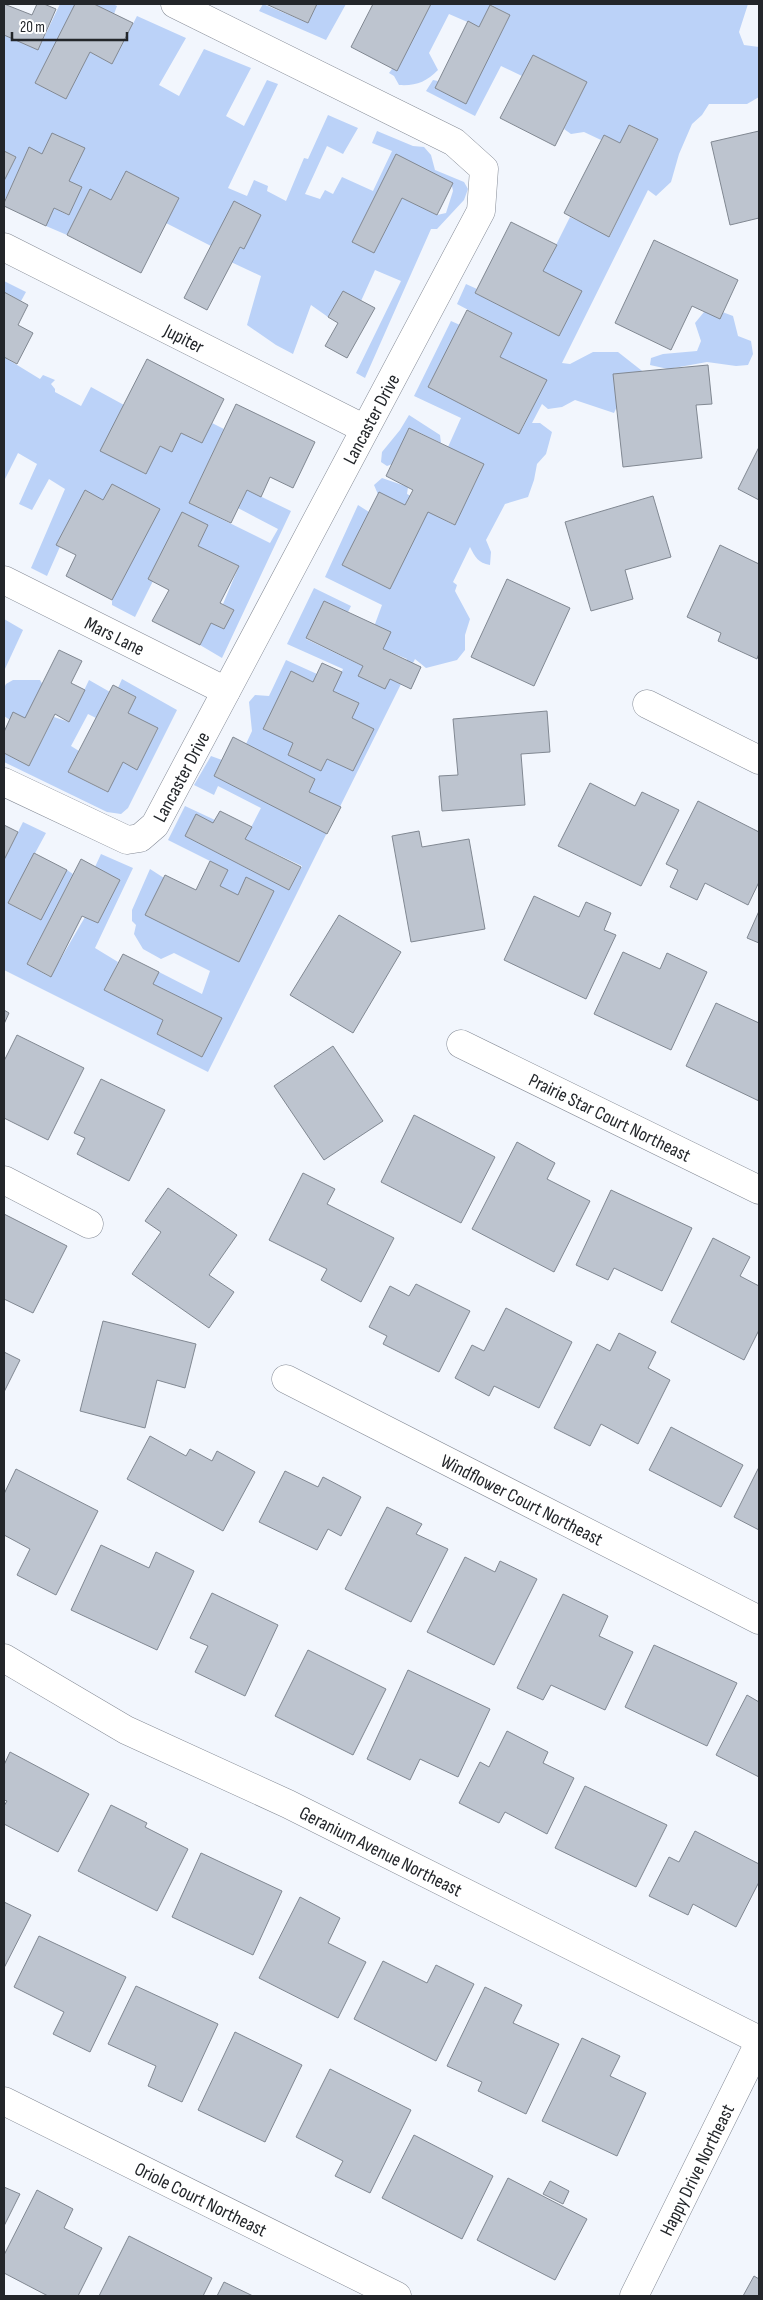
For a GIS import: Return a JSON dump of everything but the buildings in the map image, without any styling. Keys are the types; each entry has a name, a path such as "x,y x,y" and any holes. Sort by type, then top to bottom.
{"street":[{"name":"Lancaster Drive","path":"4,782 127,840 140,838 155,825 481,211 484,169 454,142 175,4"},
{"name":"Jupiter","path":"4,247 365,429"},
{"name":"Mars Lane","path":"4,580 226,691"},
{"path":"647,704 759,760"},
{"name":"Prairie Star Court Northeast","path":"461,1044 759,1190"},
{"path":"4,1180 89,1224"},
{"name":"Windflower Court Northeast","path":"286,1379 759,1620"},
{"name":"Geranium Avenue Northeast","path":"4,1658 126,1730 288,1804 759,2042"},
{"name":"Happy Drive Northeast","path":"634,2296 759,2042"},
{"name":"Oriole Court Northeast","path":"4,2101 397,2296"}],"shaded area":[{"path":"60,4 75,4 35,83 66,99 90,52 112,64 137,16 186,38 159,85 179,96 204,49 251,68 226,116 244,126 267,80 278,84 228,188 247,196 254,180 268,186 267,191 286,201 304,158 308,159 328,115 358,128 343,154 327,146 305,194 320,199 325,190 333,194 342,177 373,191 392,151 372,143 377,131 413,146 424,147 431,155 435,170 464,182 468,189 464,200 437,229 431,229 365,378 356,373 401,281 375,270 361,301 343,291 328,317 311,305 293,354 247,325 261,276 231,262 261,215 211,246 166,223 179,198 159,188 111,200 90,189 67,235 46,226 54,208 68,215 69,181 84,148 42,154 29,148 4,202 4,181 16,157 4,151 4,35 38,50","holes":["396,155 427,170 443,183 452,186 453,191 446,213 437,215 402,198 374,253 352,242"]},
{"path":"94,4 113,4 117,6 114,14"},
{"path":"263,4 308,23 317,4 346,4 326,40 259,11"},
{"path":"431,4 748,4 739,32 744,45 759,47 759,97 747,104 709,104 702,115 692,124 679,154 671,182 656,196 648,190 562,363 570,364 593,352 618,352 646,374 620,400 614,413 575,400 562,407 548,409 542,404 532,423 540,423 552,432 546,454 537,464 528,497 505,504 486,540 491,552 490,565 477,559 470,547 453,582 457,585 455,591 470,619 465,635 465,650 457,660 426,668 415,659 413,663 421,667 411,689 401,684 208,1072 4,970 4,860 23,822 46,833 8,903 40,920 67,870 73,874 27,964 50,977 85,917 98,923 120,880 95,867 101,854 133,868 95,948 118,962 105,990 163,1020 157,1034 202,1057 221,1018 153,984 159,972 202,994 210,971 174,953 161,959 143,949 134,934 136,925 132,921 132,910 150,869 164,878 239,961 246,878 238,895 220,886 228,870 168,840 185,806 215,820 213,823 185,836 289,890 302,866 245,839 261,808 218,786 214,795 194,785 211,756 222,760 214,776 323,831 309,792 315,779 246,744 252,731 249,702 255,695 269,696 286,660 317,674 313,682 291,671 293,743 288,755 321,770 327,759 353,771 373,729 352,718 359,703 333,691 343,669 287,644 314,588 351,606 348,612 324,601 306,639 396,682 407,659 383,649 375,624 382,605 325,577 358,505 369,512 342,565 390,589 380,499 374,485 382,478 408,487 407,494 417,499 433,514 454,525 481,471 456,455 454,450 448,447 461,418 414,396 451,321 460,325 428,387 516,432 522,429 537,399 510,372 510,362 500,357 512,333 457,304 466,284 477,289 475,293 559,336 543,271 570,217 610,236 640,175 638,173 645,157 650,156 658,140 630,125 620,143 604,135 601,140 584,132 571,134 564,129 587,82 533,55 522,76 501,66 475,116 426,91 433,80 438,81 435,88 466,103 510,15 491,5 479,27 449,14 429,53 438,70 429,78 420,82 411,85 399,85 394,76 389,73 410,45"},
{"path":"4,281 26,292 21,301 4,292"},
{"path":"717,310 733,316 738,336 751,341 753,354 748,365 736,366 707,362 668,369 650,365 651,358 663,354 697,351 701,341 695,323 704,312"},
{"path":"4,357 40,379 43,375 55,380 51,384 55,392 81,406 91,387 124,405 128,464 145,474 160,446 172,452 181,433 202,443 212,423 224,429 189,503 270,543 278,529 238,508 247,490 291,511 222,658 200,645 211,623 224,629 234,610 223,604 239,566 198,546 208,525 148,579 153,581 135,617 112,605 112,600 159,510 112,484 103,500 85,490 47,576 31,568 65,489 49,479 32,510 19,504 37,464 18,453 4,481"},
{"path":"409,415 440,435 441,443 416,431 409,437 395,463 387,466 381,462 382,452 400,430"},
{"path":"4,619 23,630 4,671"},
{"path":"122,679 177,710 128,808 121,814 107,812 4,762 4,753 29,766 54,717 69,722 89,680 110,692 96,718 88,714 71,746 79,751 68,772 107,792 123,762 137,769 158,729 128,713 136,697 118,688"},
{"path":"13,680 40,680 47,692 36,718 10,720 4,716 4,688 6,684"}]}
